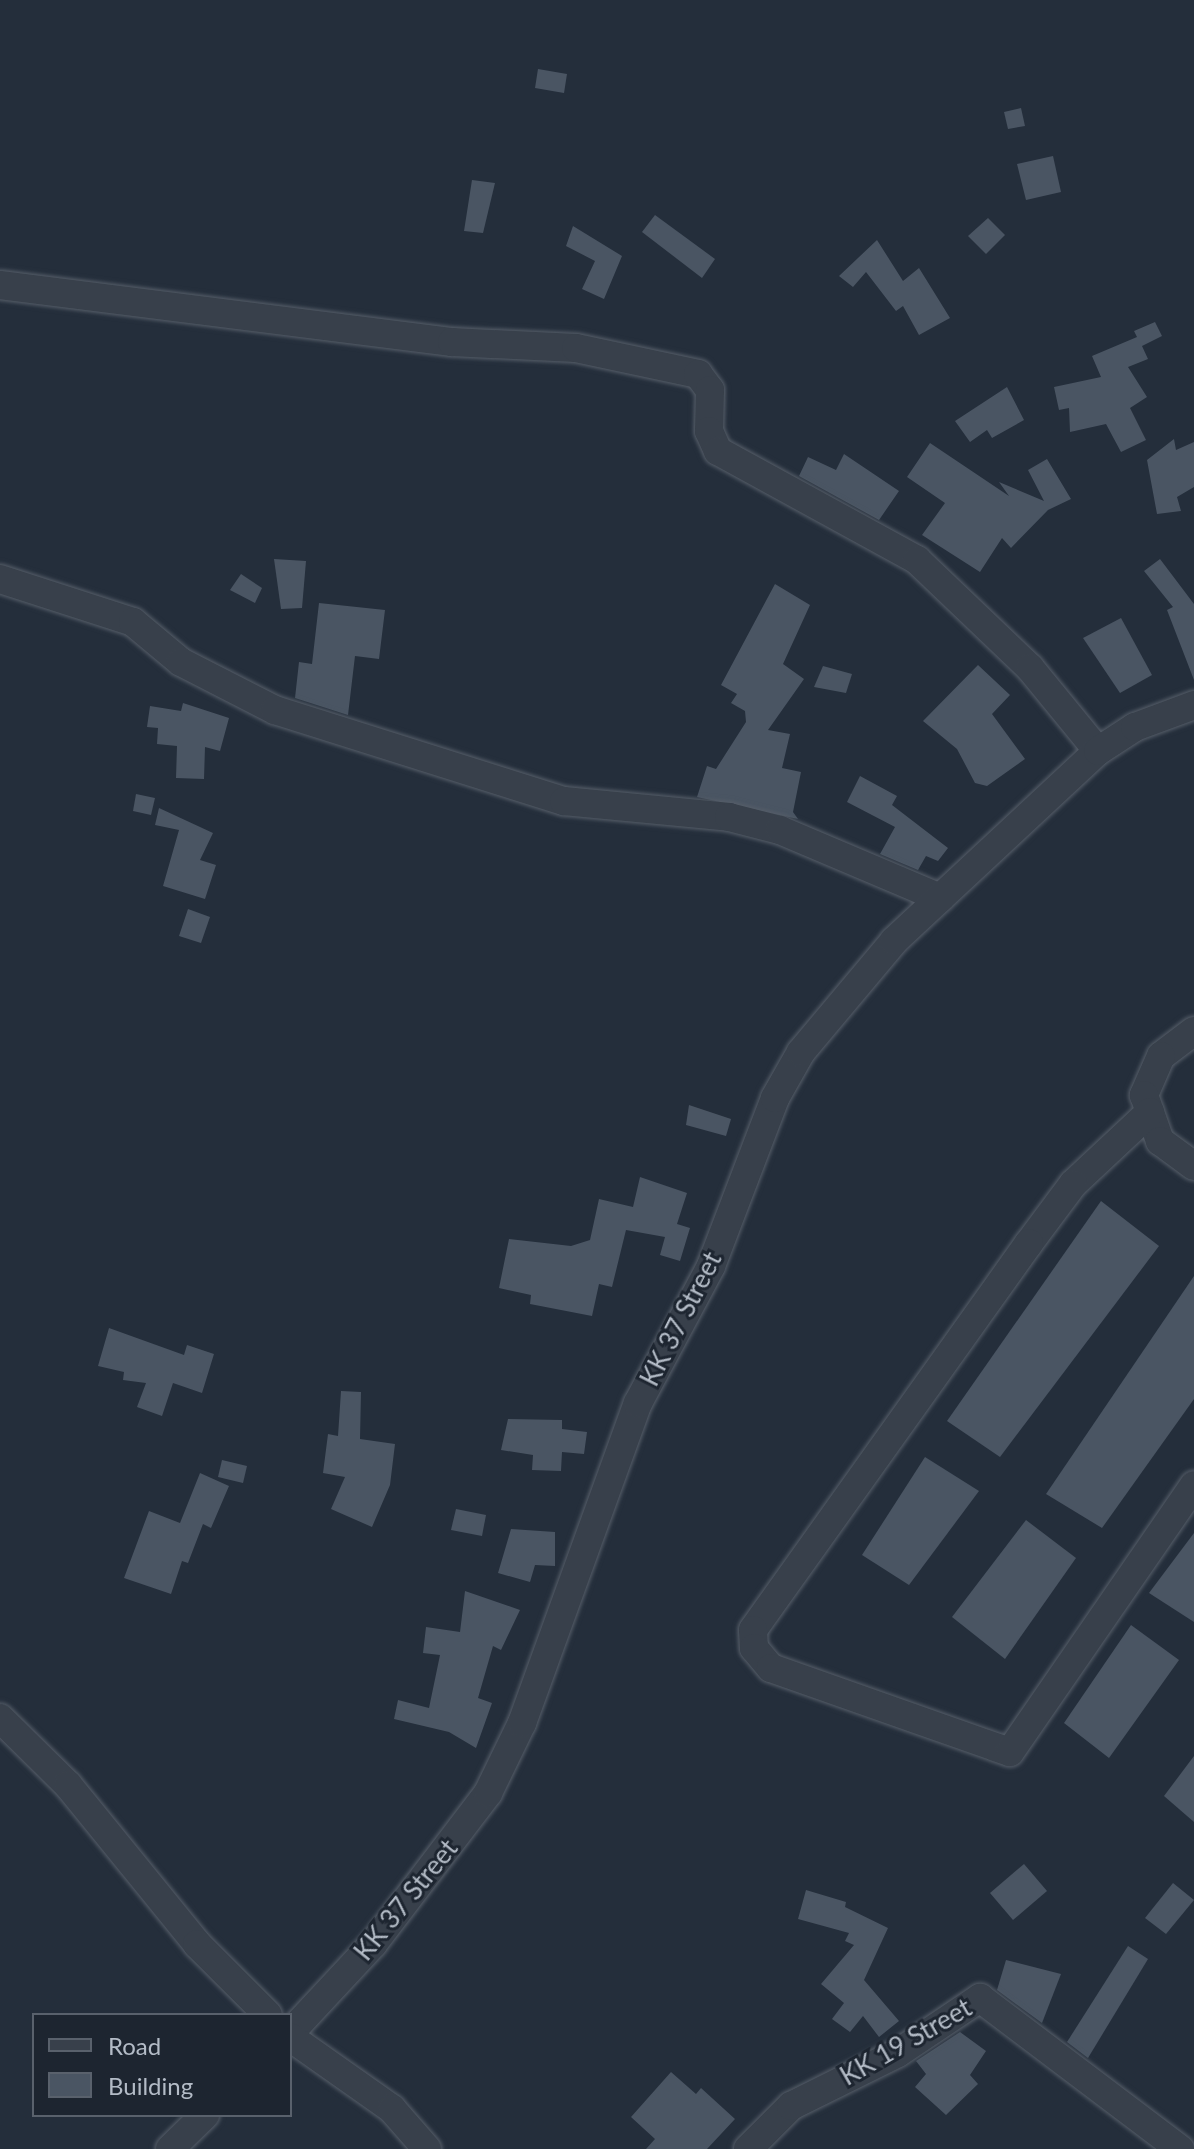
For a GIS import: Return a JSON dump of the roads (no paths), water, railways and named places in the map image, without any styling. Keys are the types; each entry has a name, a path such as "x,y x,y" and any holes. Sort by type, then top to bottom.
{"street":[{"path":"0,285 452,342 576,348 698,374 710,390 709,431 718,451 917,560 1030,668 1098,751"},
{"path":"0,579 133,622 193,669 275,710 564,801 729,817 780,830 940,898"},
{"name":"KK 37 Street","path":"292,2033 373,1944 488,1793 522,1723 638,1403 711,1266 782,1084 849,994 940,898 1098,751 1135,727 1194,705"},
{"path":"1194,1031 1161,1056 1144,1095 1160,1141 1194,1166"},
{"path":"1150,1112 1073,1184 1029,1243 753,1630 754,1648 771,1668 1010,1752 1194,1485"},
{"path":"3,1727 68,1785 197,1944 266,2013"},
{"name":"KK 19 Street","path":"748,2149 791,2106 898,2053 980,1998 1180,2149"},
{"path":"292,2036 392,2109 427,2149"},
{"path":"170,2149 203,2117"}]}
